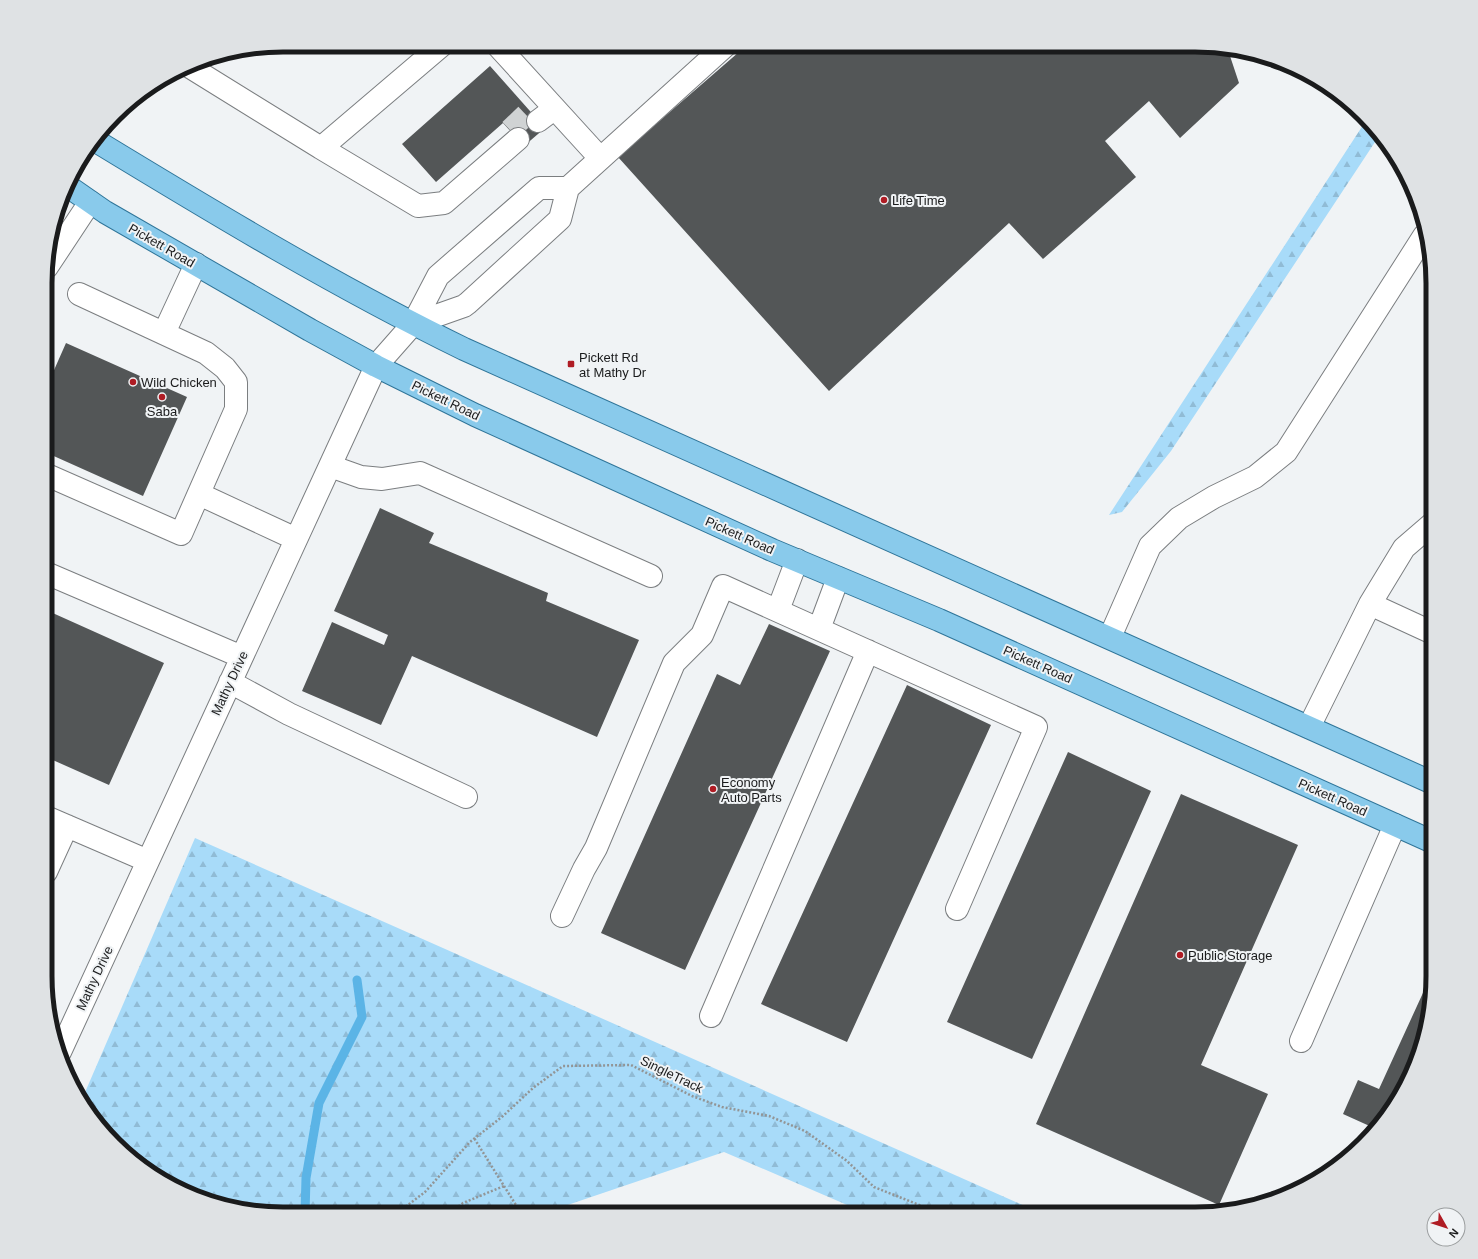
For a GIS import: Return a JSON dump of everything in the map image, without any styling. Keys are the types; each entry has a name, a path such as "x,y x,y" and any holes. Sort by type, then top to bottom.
{"main road":[{"path":"99,143 244,231 413,324 621,420 1110,637 1426,780"},
{"name":"Pickett Road","path":"72,189 105,212 376,366 475,415 797,560 946,624 1426,839"}],"street":[{"path":"321,148 434,52"},
{"path":"502,52 542,110 600,158"},
{"path":"413,324 464,306 468,303 560,219 568,188 718,52"},
{"path":"195,70 418,206 444,203 514,135"},
{"name":"Mathy Drive","path":"63,1046 376,366 413,324 438,276 539,188 568,188"},
{"path":"53,257 90,202"},
{"path":"1110,637 1150,546 1179,518 1214,497 1255,477 1286,452 1422,239"},
{"path":"164,333 196,264"},
{"path":"52,477 181,534 236,410 236,382 226,368 206,353 79,294"},
{"path":"330,466 361,477 382,479 420,473 651,576"},
{"path":"199,494 296,539"},
{"path":"1309,727 1370,604 1404,548 1426,529"},
{"path":"778,610 797,560"},
{"path":"52,576 242,657"},
{"path":"819,629 838,578"},
{"path":"562,916 584,868 596,848 674,663 702,635 723,586 1036,727 957,909"},
{"path":"1370,604 1426,630"},
{"path":"711,1016 868,651"},
{"path":"230,682 289,714 466,797"},
{"path":"52,820 148,861"},
{"path":"1301,1041 1395,825"},
{"path":"52,859 67,826"}],"path":[{"name":"SingleTrack","path":"407,1207 425,1192 474,1138 533,1088 563,1066 631,1065 692,1096 722,1107 769,1116 805,1131 847,1161 874,1187 922,1207"},
{"path":"474,1138 517,1207"},
{"path":"458,1207 463,1203 504,1186"}],"green space":[{"path":"1363,125 1376,140 1171,451 1122,512 1109,515"},
{"path":"195,838 1027,1207 852,1207 724,1152 562,1207 268,1207 238,1203 209,1195 167,1176 131,1150 109,1128 84,1094"}],"building":[{"name":"Life Time","path":"739,52 1210,52 1230,55 1239,83 1180,138 1149,101 1105,141 1136,177 1043,259 1009,223 829,391 618,157"},
{"path":"490,66 545,128 524,146 503,123 436,182 402,144"},
{"path":"66,343 187,397 143,496 52,455 52,375"},
{"path":"380,508 434,533 429,543 548,593 546,601 639,640 597,737 412,656 381,725 302,691 332,622 384,645 388,635 334,611"},
{"path":"52,613 164,663 109,785 52,760"},
{"path":"769,624 830,651 685,970 601,933 717,674 740,685"},
{"path":"907,685 991,725 847,1042 761,1004"},
{"path":"1068,752 1151,791 1032,1059 947,1022"},
{"name":"Public Storage","path":"1181,794 1298,845 1201,1065 1268,1094 1219,1205 1036,1124"},
{"path":"1426,986 1422,1021 1414,1050 1395,1092 1370,1126 1343,1114 1358,1080 1379,1089"}],"waterway":[{"path":"305,1207 306,1178 319,1103 362,1017 357,980"}],"tunnel":[{"path":"510,130 530,111"}],"place":[{"name":"Life Time","path":"884,200"},
{"name":"Pickett Rd at Mathy Dr","path":"571,364"},
{"name":"Wild Chicken","path":"133,382"},
{"name":"Saba","path":"162,397"},
{"name":"Economy Auto Parts","path":"713,789"},
{"name":"Public Storage","path":"1180,955"}]}
